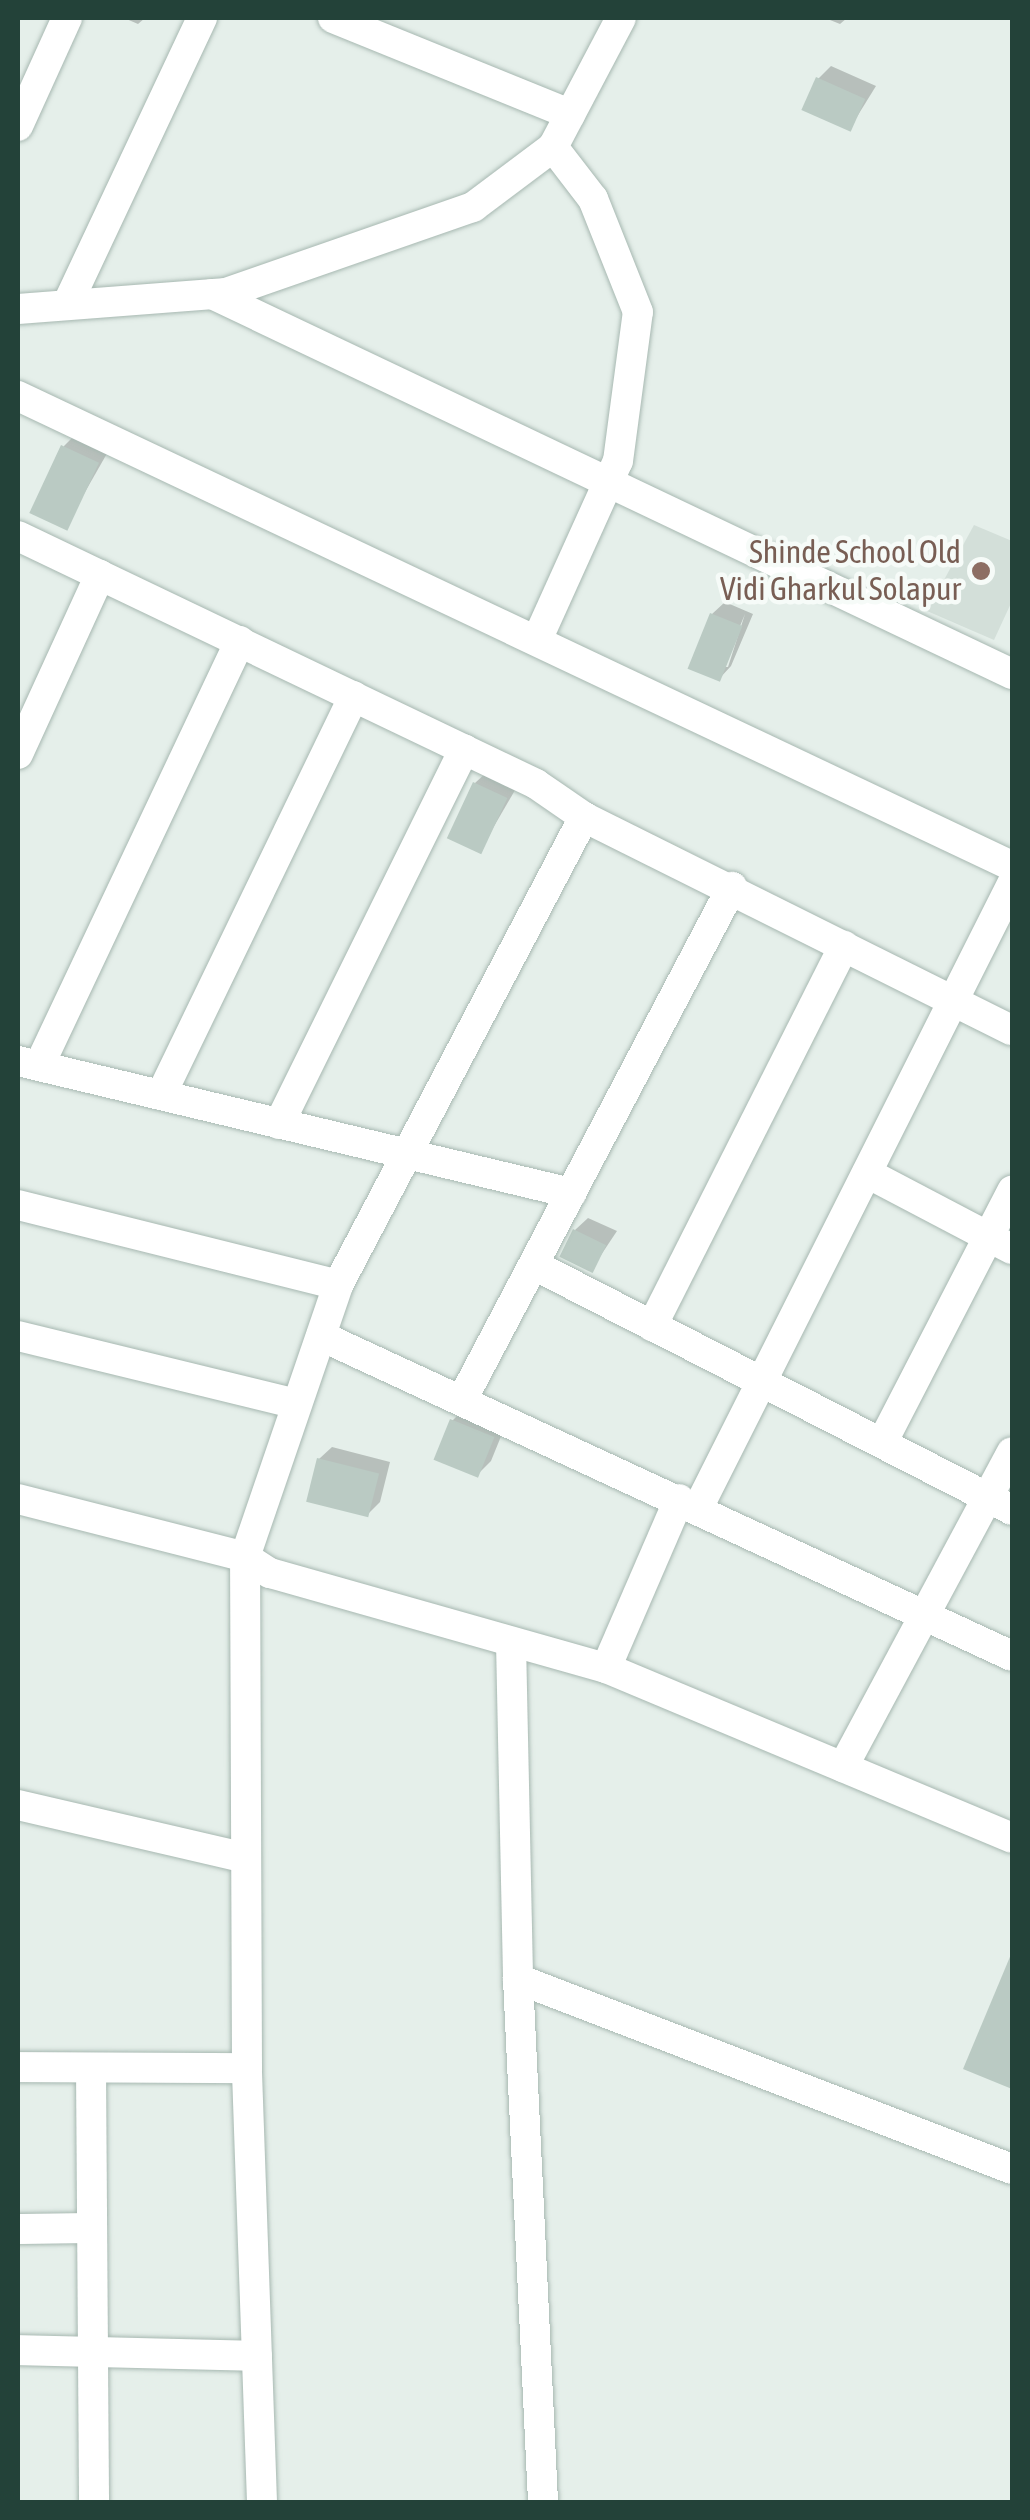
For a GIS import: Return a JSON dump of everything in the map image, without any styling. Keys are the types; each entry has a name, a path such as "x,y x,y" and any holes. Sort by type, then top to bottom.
{"street":[{"path":"18,125 68,18"},
{"path":"67,305 202,18"},
{"path":"333,18 570,114"},
{"path":"18,309 212,294 472,207 553,147 621,18"},
{"path":"537,640 618,461 638,312 593,199 553,147"},
{"path":"212,294 1012,674"},
{"path":"18,396 1012,866"},
{"path":"18,536 464,750 584,817 732,887 1012,1030"},
{"path":"18,754 100,575"},
{"path":"240,641 28,1063 571,1193"},
{"path":"161,1096 354,696"},
{"path":"280,1124 464,750"},
{"path":"262,2502 247,2068 245,1557 338,1285 584,817"},
{"path":"606,1668 689,1504 762,1382 1012,884"},
{"path":"462,1400 732,887"},
{"path":"652,1326 844,946"},
{"path":"867,1173 1001,1243"},
{"path":"882,1444 1001,1243 1012,1191"},
{"path":"18,1205 338,1285"},
{"path":"534,1265 1000,1504"},
{"path":"18,1336 298,1404"},
{"path":"321,1336 1012,1656"},
{"path":"843,1767 926,1615 1000,1504 1012,1452"},
{"path":"18,1499 245,1557 270,1573 606,1668 1012,1838"},
{"path":"511,1642 518,1980 543,2502"},
{"path":"18,1805 245,1858"},
{"path":"518,1980 1012,2169"},
{"path":"18,2068 247,2068"},
{"path":"91,2068 94,2502"},
{"path":"18,2229 92,2228"},
{"path":"18,2350 257,2356"}],"shaded area":[{"name":"Shinde School Old Vidi Gharkul Solapur","path":"974,525 1012,541 1012,601 994,640 927,611"}],"building":[{"path":"816,77 865,99 851,132 801,110"},
{"path":"61,445 99,463 67,531 29,513"},
{"path":"710,613 742,626 720,682 688,669"},
{"path":"473,782 507,798 481,854 447,838"},
{"path":"573,1229 606,1245 593,1273 559,1257"},
{"path":"450,1419 495,1437 478,1478 434,1460"},
{"path":"317,1458 379,1473 368,1517 306,1502"},
{"path":"1012,1952 1012,2089 963,2069"}],"place":[{"name":"Shinde School Old Vidi Gharkul Solapur","path":"981,571"}]}
